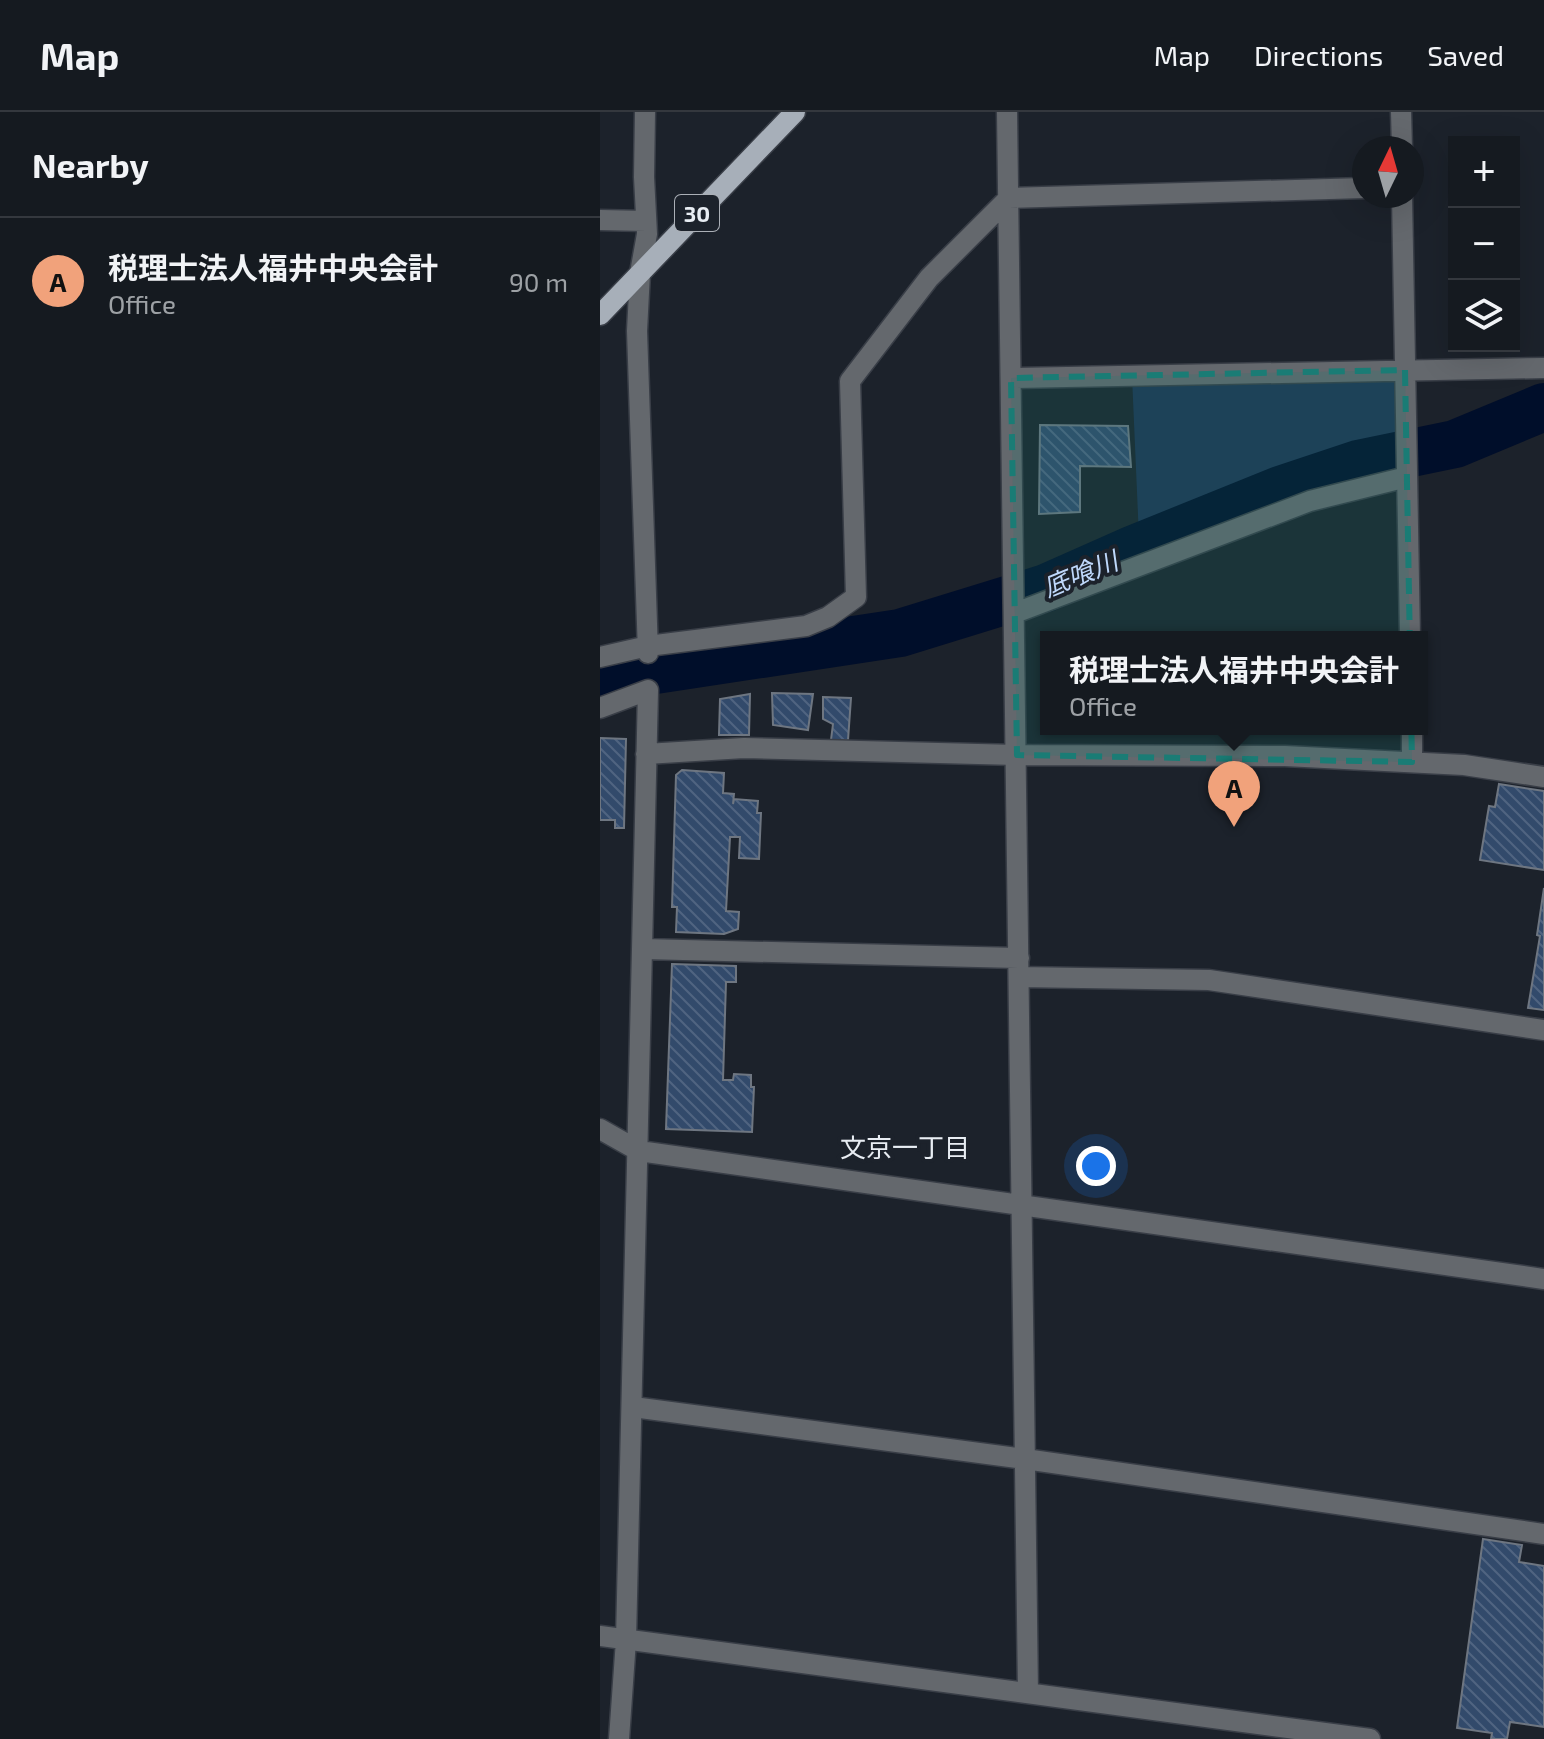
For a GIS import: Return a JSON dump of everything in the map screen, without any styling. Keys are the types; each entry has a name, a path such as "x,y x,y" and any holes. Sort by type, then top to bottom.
{"main road":[{"name":"30","path":"600,315 795,112"}],"street":[{"path":"645,112 647,234 640,273 637,331 648,650"},
{"path":"1007,112 1028,1693"},
{"path":"1401,112 1402,136"},
{"path":"600,657 806,626 828,617 856,597 850,381 929,278 1009,198 1352,188"},
{"path":"1402,208 1410,631"},
{"path":"600,220 646,221"},
{"path":"1011,378 1544,368"},
{"path":"1015,613 1407,465"},
{"path":"600,708 648,690 633,1407 626,1640 619,1739"},
{"path":"1412,735 1412,762"},
{"path":"646,754 744,748 1017,755 1285,756 1464,765 1544,777"},
{"path":"643,949 1209,980 1544,1030"},
{"path":"600,1129 639,1151 1544,1279"},
{"path":"633,1407 1025,1459 1544,1534"},
{"path":"600,1636 1370,1739"}],"highlighted area":[{"path":"1405,370 1412,762 1017,755 1011,378"}],"shaded area":[{"path":"1405,370 1407,450 1139,538 1132,376"}],"building":[{"path":"1040,425 1128,426 1131,467 1080,466 1080,512 1039,514"},
{"path":"772,693 813,694 808,730 773,725"},
{"path":"750,694 749,735 719,735 720,699"},
{"path":"823,697 851,698 848,740 831,740 833,724 823,719"},
{"path":"600,738 626,739 624,828 615,828 615,820 600,820"},
{"path":"682,770 724,773 723,793 734,794 733,804 734,799 758,801 757,813 761,813 759,859 739,858 740,837 730,837 726,911 739,912 738,929 724,934 676,932 677,907 672,907 676,775"},
{"path":"1499,784 1544,791 1544,870 1480,860 1489,806 1495,807"},
{"path":"1544,888 1544,1010 1528,1008"},
{"path":"672,964 736,966 736,982 726,982 723,1080 733,1080 734,1074 751,1075 751,1087 754,1087 752,1132 666,1129"},
{"path":"1483,1539 1522,1545 1519,1562 1544,1566 1544,1727 1510,1722 1507,1739 1491,1739 1492,1733 1457,1728"}],"waterway":[{"name":"底喰川","path":"600,681 900,633 1046,588 1280,490 1358,464 1455,444 1544,407"}],"place":[{"name":"税理士法人福井中央会計","path":"1234,827"}],"district":[{"name":"文京一丁目","path":"905,1146"}]}
